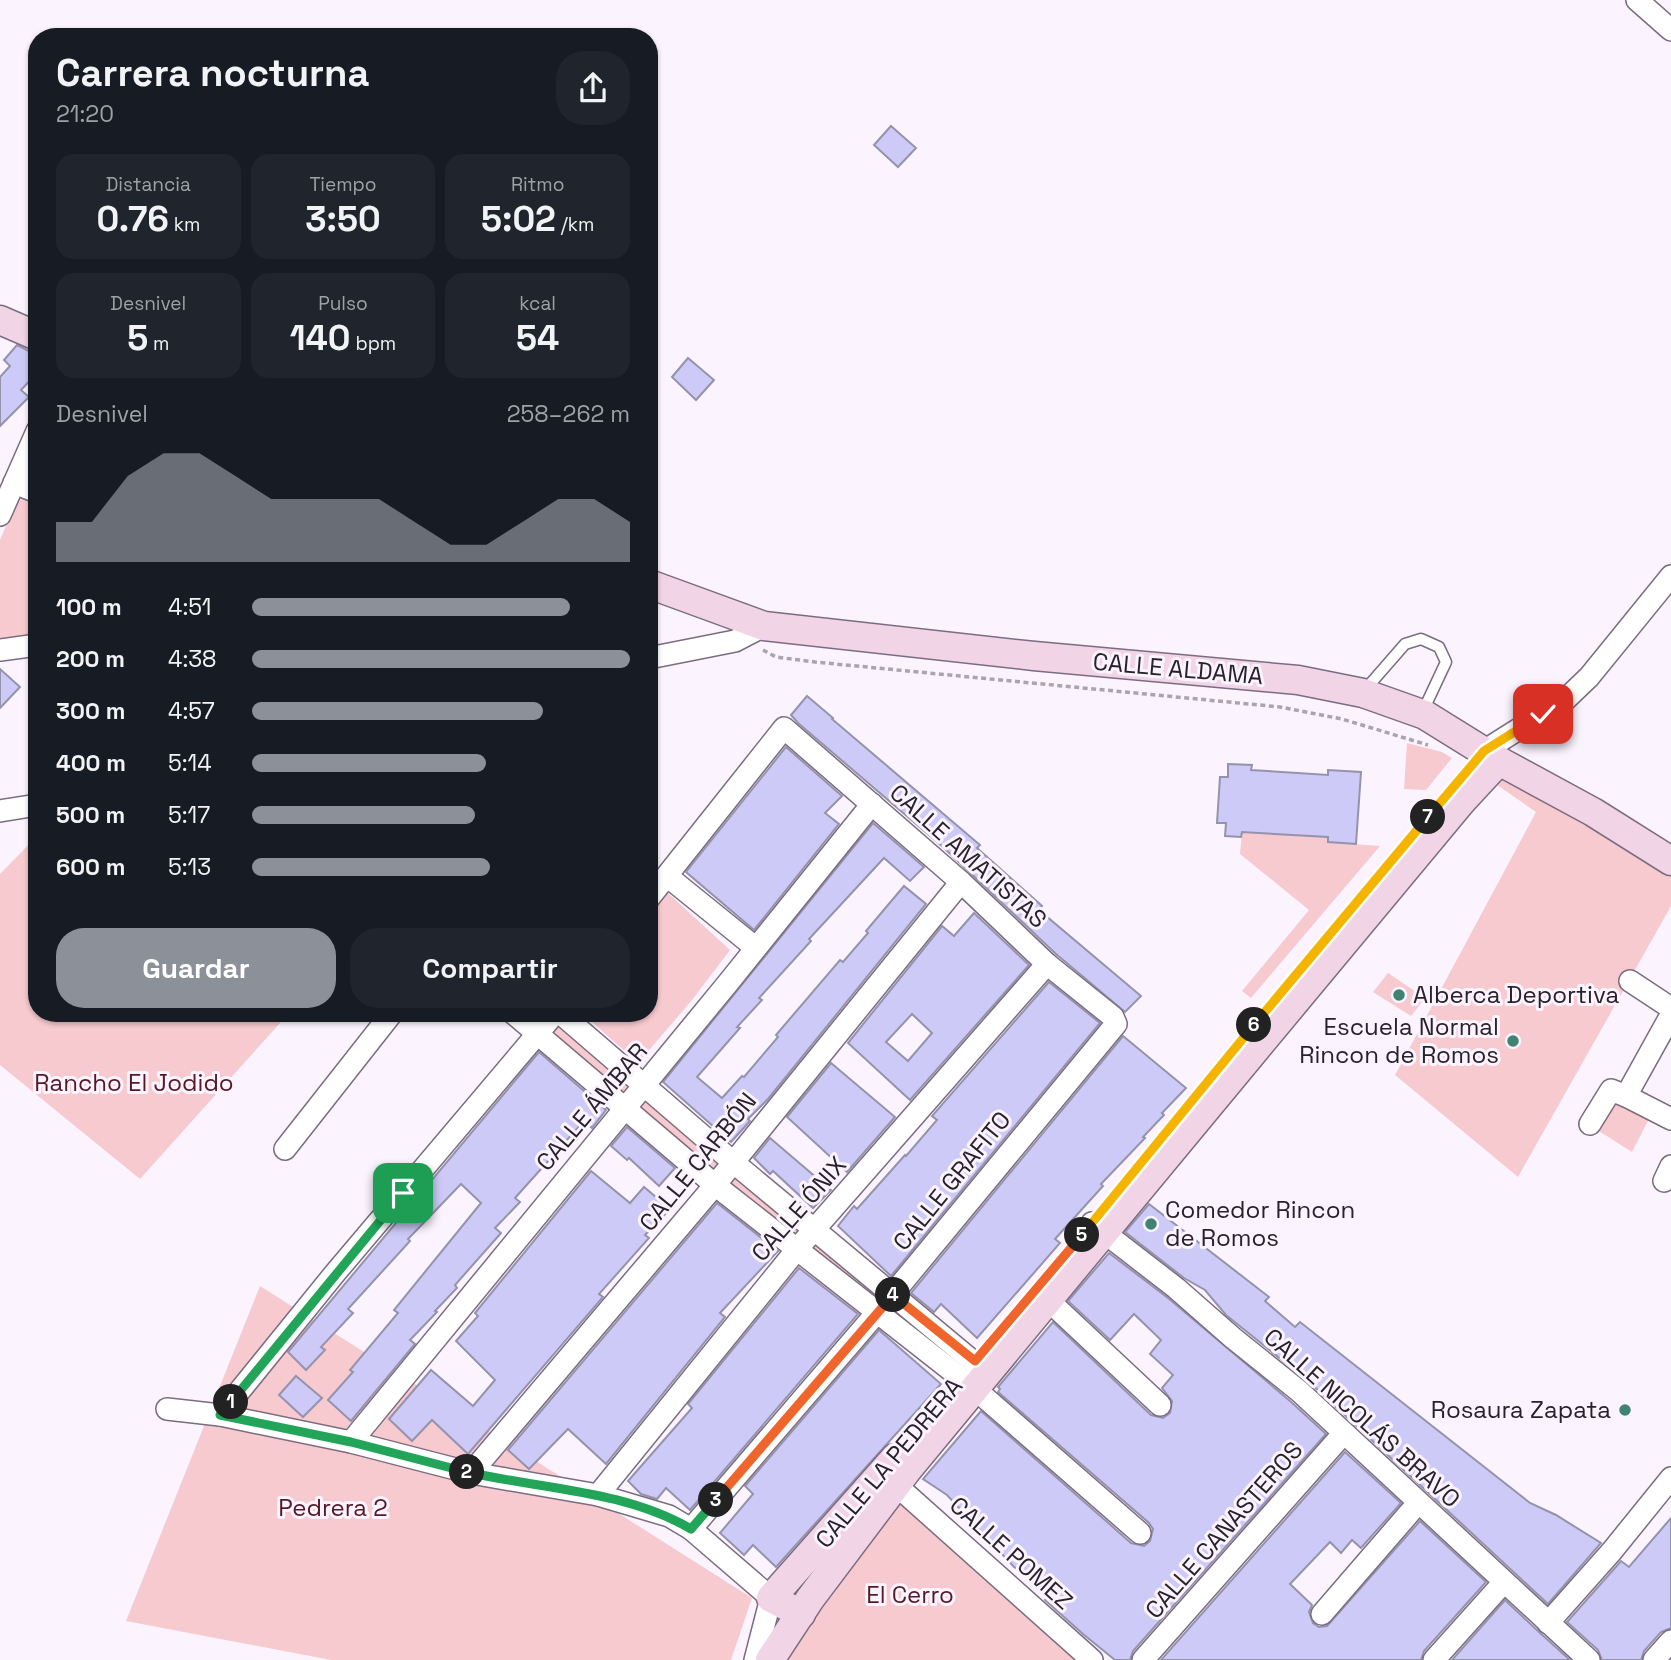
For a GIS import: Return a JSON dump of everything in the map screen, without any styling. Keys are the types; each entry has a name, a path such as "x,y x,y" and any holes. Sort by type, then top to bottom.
{"main road":[{"path":"0,320 28,332"},
{"name":"CALLE ALDAMA","path":"658,587 765,626 1034,656 1298,680 1363,693 1422,714 1592,812 1671,862"},
{"name":"CALLE LA PEDRERA","path":"770,1660 975,1376 1492,756"},
{"name":"CALLE LA PEDRERA","path":"771,1598 881,1474 1048,1300 1099,1228"},
{"path":"771,1598 801,1614"}],"street":[{"path":"1637,0 1671,30"},
{"path":"0,515 28,451"},
{"path":"14,483 28,488"},
{"name":"CALLE LA PEDRERA","path":"1492,756 1566,699 1589,677 1671,576"},
{"path":"658,656 735,641 765,626"},
{"path":"0,650 28,646"},
{"name":"CALLE AMATISTAS","path":"667,876 784,728 961,882 1047,964 1113,1017 1115,1024"},
{"name":"CALLE ÁMBAR","path":"351,1442 872,804"},
{"path":"0,811 28,806"},
{"path":"658,887 667,876 757,947"},
{"name":"CALLE CARBÓN","path":"471,1473 715,1185 961,882"},
{"name":"CALLE ÓNIX","path":"598,1495 798,1248 1047,964"},
{"path":"1630,981 1671,1008"},
{"path":"1626,1096 1671,1015"},
{"path":"285,1149 385,1022"},
{"path":"523,1022 715,1185 877,1312 975,1376"},
{"path":"220,1415 336,1272 550,1022"},
{"path":"569,1022 892,1295 1140,1533"},
{"name":"CALLE GRAFITO","path":"691,1529 892,1295 1115,1024"},
{"path":"1590,1124 1611,1090 1671,1119"},
{"name":"CALLE NICOLÁS BRAVO","path":"1099,1228 1176,1287 1233,1338 1299,1391 1589,1660"},
{"path":"1048,1300 1160,1405"},
{"path":"167,1409 220,1415 351,1442 471,1473 598,1495 669,1516 691,1529 771,1598 755,1660"},
{"name":"CALLE CANASTEROS","path":"1143,1660 1343,1434"},
{"path":"1548,1623 1612,1551 1671,1478"},
{"name":"CALLE POMEZ","path":"896,1485 1092,1660"},
{"path":"1322,1614 1418,1503"},
{"path":"1434,1660 1504,1582"},
{"path":"1654,1660 1671,1641"}],"lane":[{"path":"1363,693 1405,644 1421,639 1439,647 1446,662 1422,714"}],"path":[{"path":"735,641 776,657 815,663 1280,707 1342,719 1431,746"}],"green space":[{"path":"20,493 28,497 28,639 0,642 0,540"},
{"path":"1407,743 1442,752 1452,758 1426,790 1404,789"},
{"path":"1498,766 1671,866 1671,906 1518,1177 1395,1075 1536,812 1490,780"},
{"path":"1242,832 1328,837 1328,842 1380,846 1251,998 1242,991 1309,910 1240,854"},
{"name":"Rancho El Jodido","path":"28,845 28,1022 281,1022 140,1179 0,1065 0,874"},
{"path":"658,886 730,950 638,1063 592,1022 658,1022"},
{"name":"Alberca Deportiva","path":"1388,973 1425,998 1411,1016 1373,992"},
{"path":"543,1022 561,1022 960,1362 954,1371 538,1029"},
{"path":"1613,1094 1651,1115 1632,1152 1594,1128"},
{"name":"Pedrera 2","path":"260,1286 752,1598 731,1660 331,1660 126,1621"},
{"name":"El Cerro","path":"902,1501 1086,1660 781,1660 806,1620"}],"building":[{"path":"891,126 916,148 898,167 874,145"},
{"path":"17,345 28,350 28,383 21,390 28,398 0,426 0,377 10,366 4,360"},
{"path":"688,358 714,380 696,400 672,377"},
{"path":"0,669 20,687 0,708"},
{"path":"807,696 980,845 977,848 1042,906 1039,910 1141,996 1125,1012 1056,954 943,847 798,723 791,715"},
{"path":"786,747 842,796 825,813 839,824 754,930 686,872"},
{"path":"1228,764 1252,765 1251,770 1328,775 1328,770 1361,772 1356,844 1328,842 1328,837 1242,832 1241,837 1225,836 1226,823 1217,823 1220,777 1228,777"},
{"path":"873,823 924,867 910,881 884,858 809,939 811,941 759,998 762,1000 697,1077 722,1098 742,1076 744,1077 840,960 843,962 868,933 866,931 904,886 926,904 731,1142 663,1082"},
{"path":"974,913 1029,965 910,1100 848,1043 942,926 954,936","holes":["912,1014 932,1033 908,1061 886,1042"]},
{"path":"1049,982 1100,1023 891,1276 838,1226 854,1206 857,1209 906,1156 937,1120 932,1116"},
{"path":"1123,1036 1186,1088 1055,1239 1060,1243 977,1338 941,1304 934,1312 911,1293"},
{"path":"539,1052 606,1110 592,1128 584,1121 515,1198 520,1202 495,1228 501,1233 455,1285 457,1288 435,1311 437,1312 410,1340 415,1344 351,1421 328,1400 398,1313 394,1310 481,1203 461,1184 408,1239 410,1241 348,1309 353,1313 321,1347 325,1350 306,1370 288,1352"},
{"path":"831,1063 895,1117 847,1172 787,1117"},
{"path":"627,1127 675,1168 659,1186 629,1158 627,1160 611,1146"},
{"path":"770,1138 831,1190 813,1208 773,1171 770,1174 754,1158"},
{"path":"591,1171 630,1203 644,1187 670,1209 645,1235 649,1238 599,1294 603,1297 468,1454 432,1420 412,1441 389,1419 431,1370 473,1406 495,1380 456,1341 478,1316 475,1313"},
{"path":"717,1203 778,1251 720,1313 725,1317 606,1464 568,1429 529,1469 508,1450"},
{"path":"1149,1204 1269,1297 1265,1301 1295,1327 1300,1322 1530,1503 1556,1515 1601,1543 1548,1604 1308,1381 1226,1315 1205,1290 1184,1278 1125,1232"},
{"path":"1109,1253 1168,1298 1326,1434 1133,1651 1130,1660 1115,1660 1083,1634 1045,1600 1050,1594 1031,1577 1014,1567 947,1495 923,1479 981,1411 1131,1543 1144,1546 1150,1541 1153,1529 1149,1523 998,1392 998,1387 1053,1322 1151,1415 1163,1418 1170,1413 1172,1401 1162,1388 1173,1375 1150,1354 1161,1340 1134,1314 1110,1340 1068,1301"},
{"path":"799,1268 858,1314 690,1510 666,1488 657,1499 641,1494 628,1481 692,1408 688,1404"},
{"path":"879,1330 941,1384 776,1567 753,1545 744,1555 720,1533 753,1494 745,1486"},
{"path":"296,1376 322,1398 303,1417 279,1395"},
{"path":"1345,1452 1401,1503 1361,1548 1352,1540 1341,1553 1330,1542 1290,1584 1312,1605 1309,1612 1313,1623 1319,1627 1327,1626 1420,1521 1486,1582 1424,1651 1421,1660 1161,1660"},
{"path":"1671,1518 1671,1628 1661,1632 1644,1651 1641,1660 1602,1660 1598,1650 1567,1622 1621,1561 1629,1567"},
{"path":"1505,1600 1539,1632 1570,1660 1452,1660"}],"place":[{"name":"Alberca Deportiva","path":"1399,995"},
{"name":"Escuela Normal Rincon de Romos","path":"1513,1041"},
{"name":"Comedor Rincon de Romos","path":"1151,1224"},
{"name":"Rosaura Zapata","path":"1625,1410"}],"route":[{"path":"403,1193 220,1415 351,1442 471,1473 598,1495 669,1516 691,1529 892,1295 975,1361 1484,751 1543,714"}]}
